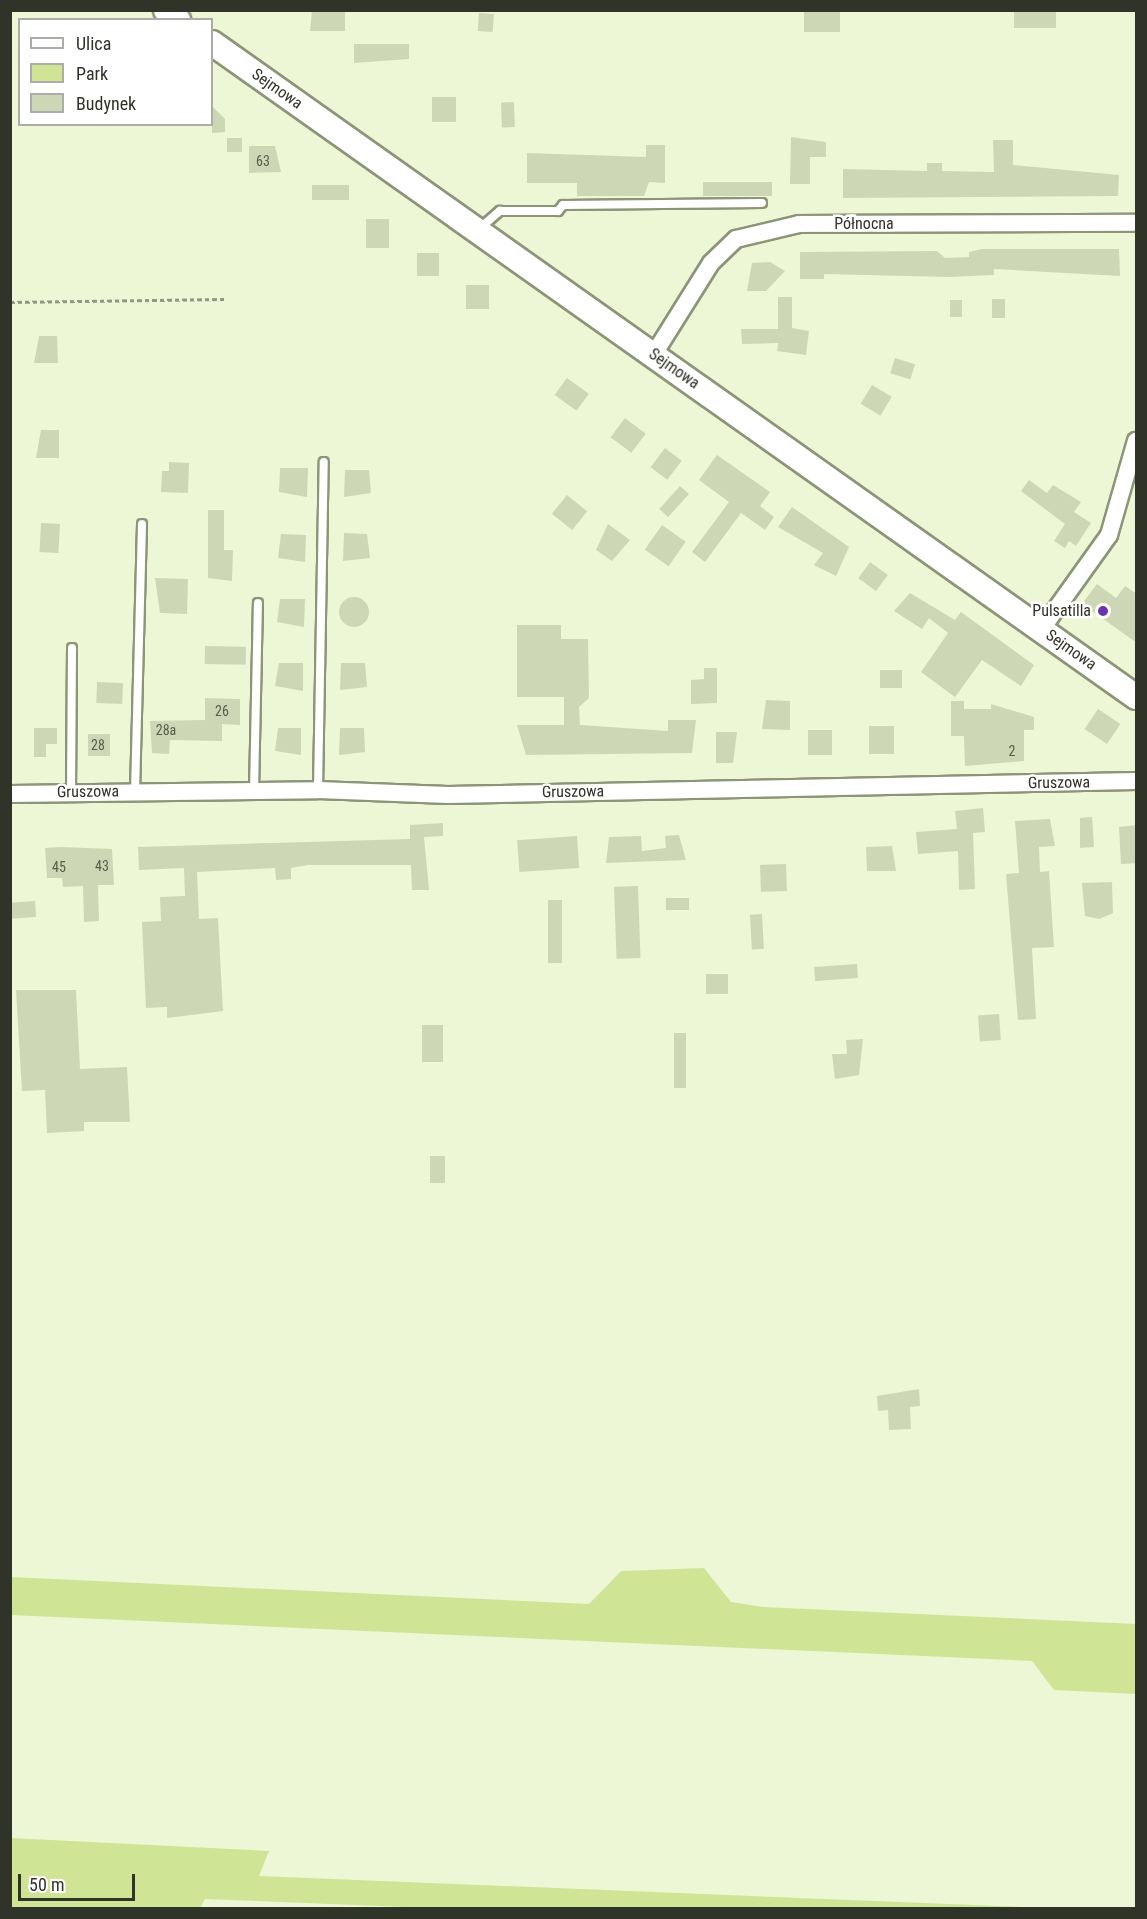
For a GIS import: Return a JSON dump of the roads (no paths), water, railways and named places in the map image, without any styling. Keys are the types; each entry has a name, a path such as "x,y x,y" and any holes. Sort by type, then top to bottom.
{"main road":[{"name":"Sejmowa","path":"213,44 1137,697"}],"street":[{"name":"Północna","path":"654,354 711,263 736,239 799,224 1137,224"},
{"path":"1041,630 1109,535 1137,441"},
{"name":"Gruszowa","path":"10,794 318,790 448,795 1137,781"}],"lane":[{"path":"478,231 501,211 558,211 563,205 762,203"},
{"path":"318,790 324,462"},
{"path":"135,792 142,524"},
{"path":"254,791 258,603"},
{"path":"71,793 72,648"}],"place":[{"name":"Pulsatilla","path":"1103,611"}]}
